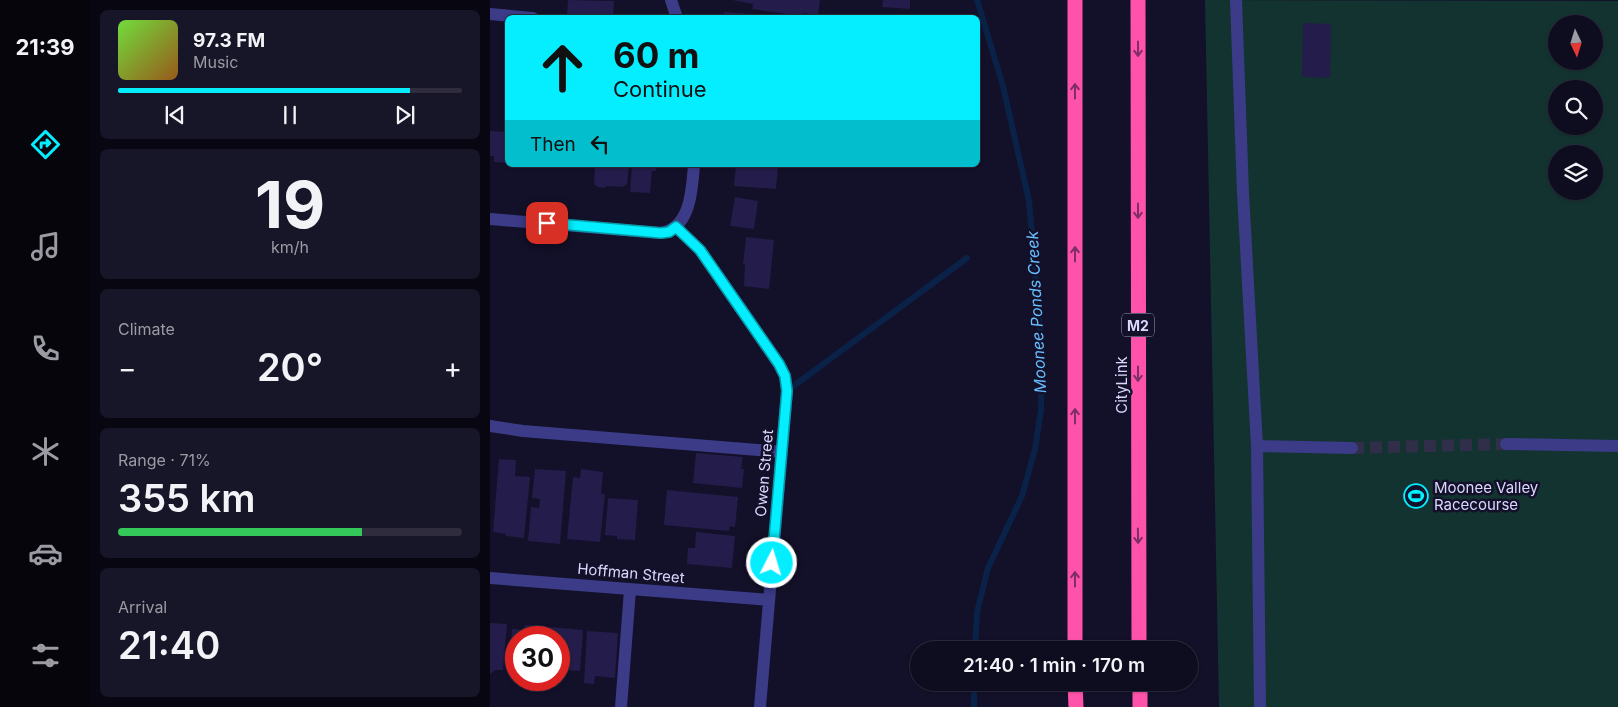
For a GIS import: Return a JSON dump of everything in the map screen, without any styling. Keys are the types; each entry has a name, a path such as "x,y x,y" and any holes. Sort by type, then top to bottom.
{"highway":[{"path":"1075,0 1075,641"},
{"name":"CityLink","path":"1138,0 1139,641"},
{"path":"1075,691 1076,707"},
{"path":"1140,691 1140,707"}],"street":[{"path":"671,0 676,15"},
{"path":"1236,0 1243,193 1257,446 1260,707"},
{"path":"490,14 505,15"},
{"path":"490,219 661,233 669,232 684,217 689,203 694,167"},
{"name":"Owen Street","path":"676,227 700,250 779,364 785,376 787,391 760,707"},
{"path":"490,426 533,432 782,452"},
{"path":"1506,444 1618,446"},
{"path":"1257,446 1352,448"},
{"name":"Hoffman Street","path":"490,578 769,600"},
{"path":"621,707 630,590"}],"green space":[{"name":"Moonee Valley Racecourse","path":"1205,0 1618,1 1618,707 1219,707"}],"building":[{"path":"568,0 614,1 613,15 567,14"},
{"path":"732,0 820,0 818,15 803,13 802,15 795,15 752,9 753,4"},
{"path":"883,0 910,0 910,9 882,7"},
{"path":"724,12 768,15 724,15"},
{"path":"1303,23 1331,24 1330,78 1302,77"},
{"path":"490,131 505,132 505,163 494,162 494,156 490,156"},
{"path":"595,167 629,167 627,184 623,187 606,186 604,188 594,184"},
{"path":"632,167 657,167 656,171 652,171 650,193 630,192"},
{"path":"736,167 778,167 776,189 734,186"},
{"path":"735,197 758,201 754,229 730,226"},
{"path":"746,237 774,240 769,289 744,286 745,264 743,264"},
{"path":"696,453 743,457 741,469 744,469 742,488 693,483"},
{"path":"499,459 516,460 515,476 530,477 524,538 493,532"},
{"path":"535,469 566,471 560,544 528,541 531,507 539,508 540,499 532,498"},
{"path":"581,469 603,472 601,494 605,494 600,542 567,539 573,477 580,478"},
{"path":"667,490 738,497 735,527 730,526 729,531 664,525"},
{"path":"608,498 638,500 635,540 617,539 617,536 605,535"},
{"path":"696,532 735,536 732,568 687,564 688,548 695,548"},
{"path":"490,623 507,624 505,626 503,670 495,670 490,674"},
{"path":"570,629 583,630 580,671 570,671"},
{"path":"587,631 618,633 615,678 595,676 594,684 584,683"}],"waterway":[{"name":"Moonee Ponds Creek","path":"975,641 977,612 988,568 1022,496 1035,449 1041,410 1042,352 1029,201 1003,86 977,0"},
{"path":"788,390 967,258"},
{"name":"Moonee Ponds Creek","path":"974,691 974,707"}],"tunnel":[{"path":"1352,448 1506,444"}],"place":[{"name":"Moonee Valley Racecourse","path":"1416,496"}],"route":[{"path":"547,223 661,233 669,232 676,227 700,250 779,364 785,376 787,391 772,563"}]}
